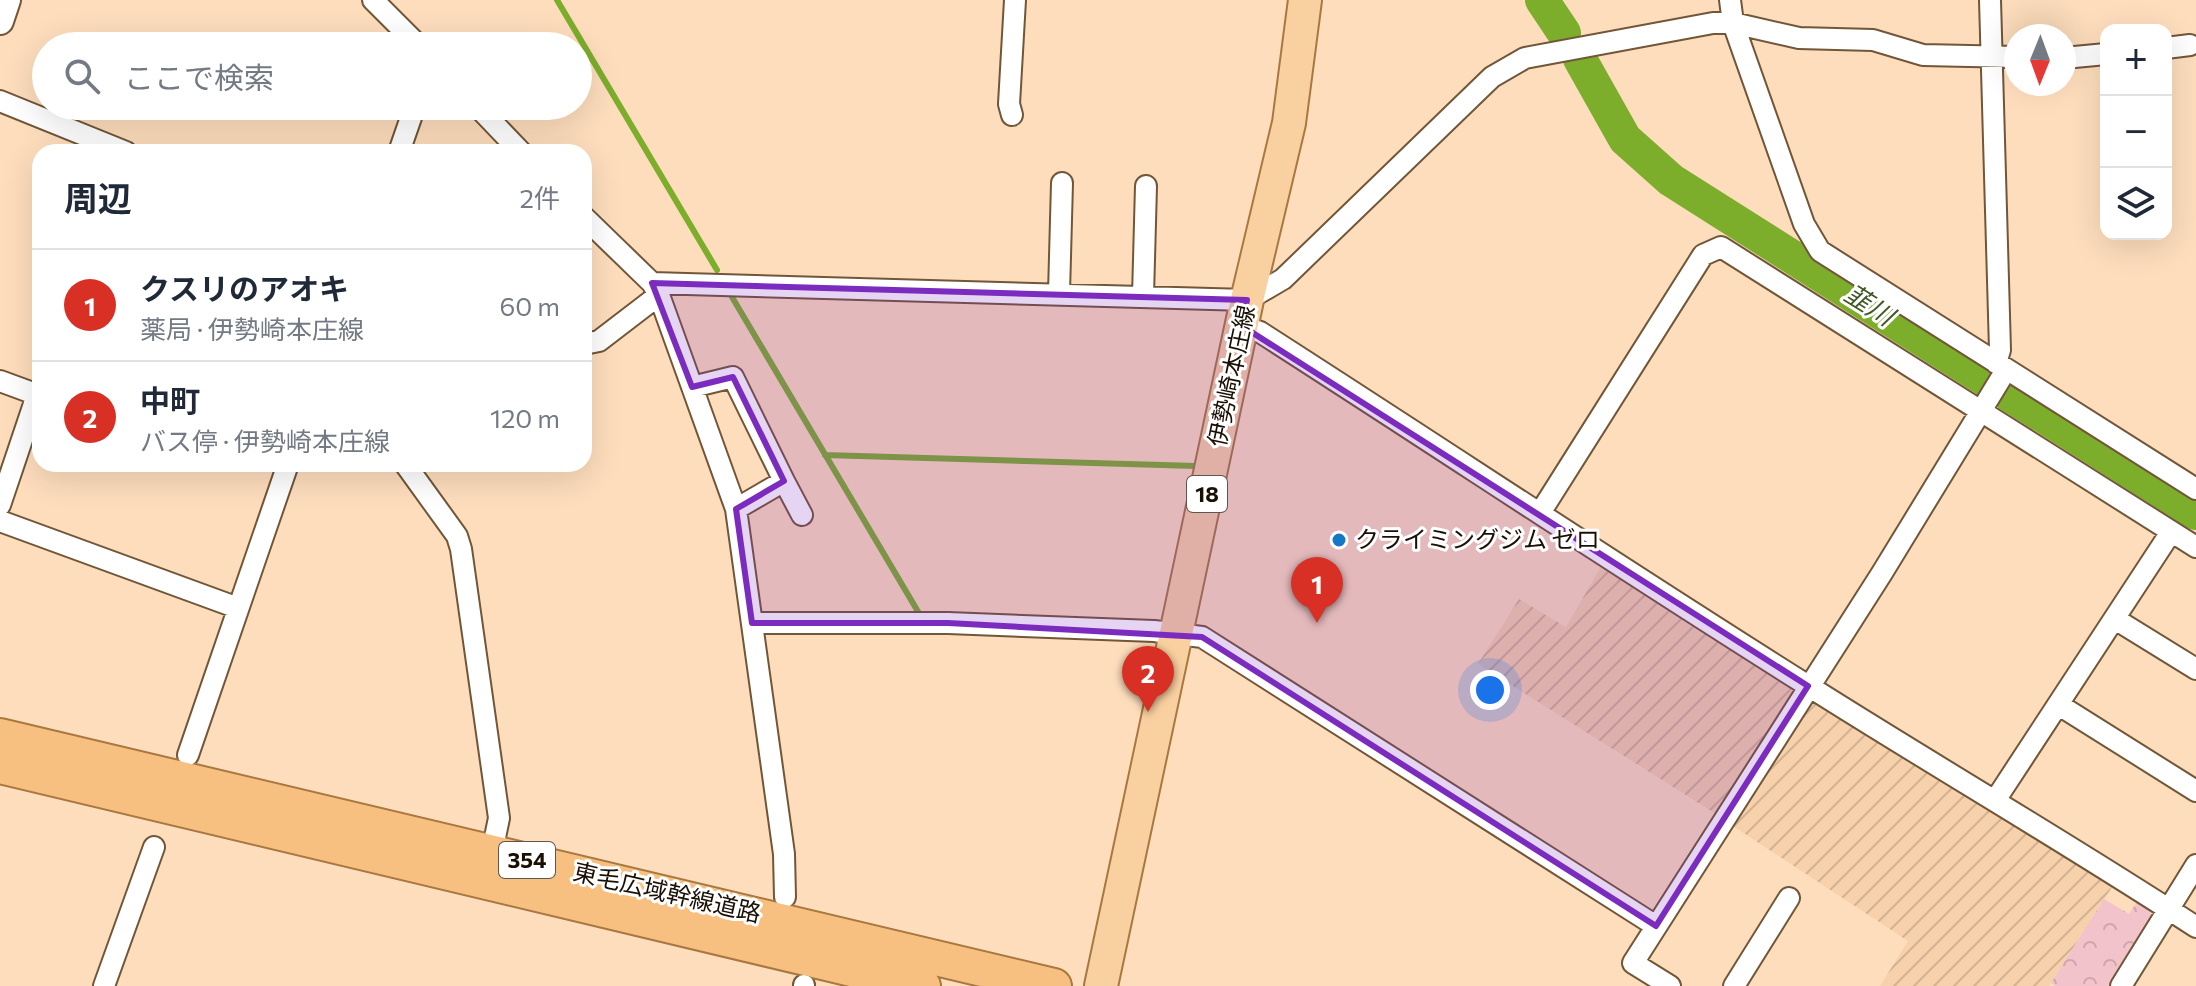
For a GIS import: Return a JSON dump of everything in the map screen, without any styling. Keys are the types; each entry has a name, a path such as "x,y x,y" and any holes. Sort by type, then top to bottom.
{"highway":[{"name":"東毛広域幹線道路","path":"0,736 1054,986"},
{"name":"東毛広域幹線道路","path":"0,766 923,986"}],"main road":[{"name":"伊勢崎本庄線","path":"1101,986 1245,313 1289,123 1305,0"}],"street":[{"path":"0,21 7,0"},
{"path":"373,0 405,32"},
{"path":"1012,115 1009,104 1015,0"},
{"path":"1730,0 1733,23 1812,241 1820,251 2001,370 2196,489"},
{"path":"1670,986 1633,963 1984,406 2001,370 1990,0"},
{"path":"1245,313 1473,94 1510,65 1554,51 1713,23 1733,23 1799,38 1873,40 1923,55 2004,57"},
{"path":"2172,47 2190,45"},
{"path":"2076,57 2100,55"},
{"path":"0,101 32,114"},
{"path":"47,120 106,144"},
{"path":"402,144 410,120"},
{"path":"490,120 513,144"},
{"path":"1059,293 1062,183"},
{"path":"1143,296 1146,186"},
{"path":"592,225 656,289 736,509 784,854 785,897"},
{"path":"1540,513 1703,255 1713,247 1721,247 1984,406 2196,547"},
{"path":"592,342 599,341 656,289 1143,296 1245,313 1260,332 1540,513 1944,772 1996,799 2196,927"},
{"path":"692,387 733,377 802,515"},
{"path":"0,381 30,392 32,396"},
{"path":"0,505 32,410"},
{"path":"188,755 285,472"},
{"path":"411,472 457,536 461,549 499,810 492,852"},
{"path":"736,509 784,481"},
{"path":"0,521 238,608"},
{"path":"1996,799 2171,532"},
{"path":"2115,619 2196,669"},
{"path":"752,623 948,623 1177,634 1215,643 1656,926"},
{"path":"2059,705 2196,791"},
{"path":"104,986 154,847"},
{"path":"2121,986 2196,865"},
{"path":"1734,986 1789,898"}],"highlighted area":[{"path":"652,283 1247,300 1242,326 1808,686 1656,926 1202,637 948,623 752,623 736,509 784,481 733,377 692,387"}],"shaded area":[{"path":"1602,565 1789,685 1793,695 1716,814 1478,664 1519,599 1566,627"},
{"path":"1814,698 2114,884 2049,986 1880,986 1908,941 1733,826"}],"green space":[{"path":"2104,899 2129,914 2137,902 2150,910 2151,917 2108,986 2056,986 2051,983"}],"waterway":[{"path":"557,0 576,32"},
{"name":"韮川","path":"1542,0 1564,33"},
{"path":"592,59 717,270"},
{"name":"韮川","path":"1580,59 1625,139 1671,180 2196,513"},
{"path":"732,297 920,615"},
{"path":"825,455 1196,466"}],"place":[{"name":"クライミングジム ゼロ","path":"1339,540"},
{"name":"クスリのアオキ","path":"1317,623"},
{"name":"中町","path":"1148,712"}]}
